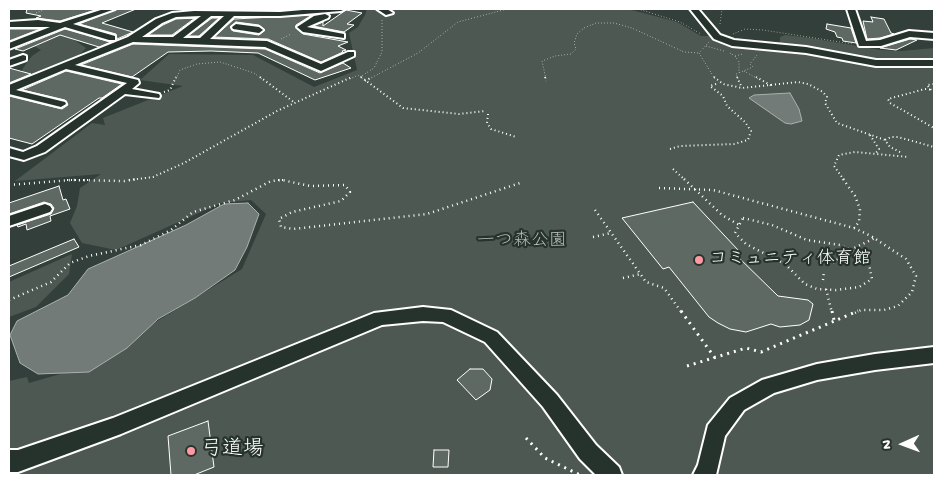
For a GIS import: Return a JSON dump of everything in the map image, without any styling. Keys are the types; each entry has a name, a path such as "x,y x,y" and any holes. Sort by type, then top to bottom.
{"street":[{"path":"12,43 97,10 111,9"},
{"path":"9,90 131,39 167,17 185,13 280,14 336,9 343,11 317,18 290,34"},
{"path":"381,9 389,13"},
{"path":"694,9 717,37 732,43 799,49 876,63 934,63"},
{"path":"851,9 862,44 881,43 909,34 934,36"},
{"path":"97,10 117,16"},
{"path":"175,40 209,13"},
{"path":"202,41 231,14"},
{"path":"9,24 38,23 62,25 112,38"},
{"path":"236,27 259,30 243,43"},
{"path":"301,27 302,29 341,36"},
{"path":"131,39 268,44 320,68 351,54"},
{"path":"268,44 281,39"},
{"path":"9,63 23,58"},
{"path":"9,152 24,156 41,149 134,82 66,66"},
{"path":"9,90 61,104"},
{"path":"123,91 155,96"},
{"path":"9,221 45,209"},
{"path":"9,461 18,461 114,427 380,318 423,314 445,315 491,337 550,401 588,452 611,475"},
{"path":"704,475 708,469 715,432 738,404 769,386 817,372 875,362 934,355"}],"path":[{"path":"360,77 374,68 382,52 381,9"},
{"path":"365,81 418,53 458,22 507,9"},
{"path":"546,81 542,61 556,56 571,54 576,50 574,43 577,34 584,28 596,23 614,23 632,28 684,52 699,53 710,43 706,37 680,22 638,9"},
{"path":"719,28 722,9"},
{"path":"730,35 745,29 763,30 862,44"},
{"path":"281,39 290,34"},
{"path":"699,53 711,68 713,76 720,82 742,88 798,82 815,87 827,97 825,103 837,123 885,140 890,147 900,152"},
{"path":"738,73 753,67 750,64 758,55 754,54"},
{"path":"735,56 739,62 738,73 736,74 737,79 742,88"},
{"path":"155,96 170,90 180,70 197,64 220,62 254,73 295,102"},
{"path":"744,71 772,86"},
{"path":"9,185 71,180 124,181 153,177 184,163 295,102 358,75 403,108 459,114 485,111"},
{"path":"670,149 680,146 734,144 748,140 751,131 745,122 727,106 723,96 710,86 720,82"},
{"path":"931,90 927,85 934,84"},
{"path":"934,90 925,89 888,99 890,103 934,128"},
{"path":"488,114 487,123 491,129 516,137"},
{"path":"870,136 879,149 876,153"},
{"path":"885,140 891,137 898,137 934,147"},
{"path":"854,228 860,222 860,210 855,196 834,166 836,158 839,155 855,152 909,157"},
{"path":"673,169 722,215 739,225"},
{"path":"9,300 51,282 70,263 89,256 141,245 171,230 193,212 235,200 270,181 282,180 310,186 345,185 350,192 341,201 292,212 279,219 281,227 293,229 427,214 523,182"},
{"path":"659,188 713,190 854,228 875,238 906,259 916,276 912,292 898,306 884,310 860,310 761,352 746,348 687,366"},
{"path":"595,210 646,282 664,288 715,358"},
{"path":"743,218 753,219 806,240 826,242 850,250 859,254 869,264 872,279 859,287 816,289 805,284 785,264 776,258 746,244 735,233 739,225 743,218"},
{"path":"593,237 611,232"},
{"path":"850,250 875,238"},
{"path":"832,264 838,259"},
{"path":"823,280 824,271"},
{"path":"623,278 641,274"},
{"path":"826,289 834,320"},
{"path":"526,438 545,458 580,475"}],"green space":[{"name":"一つ森公園","path":"367,9 628,9 677,22 701,36 709,36 715,41 728,46 770,49 780,44 780,37 785,35 881,50 902,51 934,48 934,475 9,475 9,381 27,377 29,383 81,368 242,269 266,214 251,200 221,203 116,250 82,243 70,223 77,206 80,188 101,174 15,181 92,123 105,125 103,118 183,86 140,80 169,54 253,55 314,87 357,70 349,33 358,27"},
{"path":"59,34 70,37 86,48 77,57 28,79 20,78 23,68 32,56 41,50 34,46"},
{"path":"72,254 69,274 36,307 9,317 9,282"}],"shaded area":[{"path":"790,93 799,109 802,121 791,124 785,123 749,98 754,95"},
{"path":"248,203 259,214 247,247 235,270 195,298 158,319 127,348 89,372 38,374 20,363 10,335 17,321 68,295 88,269 186,225 224,204"}],"building":[{"path":"27,9 99,9 60,21 36,18 41,16 26,13"},
{"path":"117,9 136,9 102,23 133,32 117,39 116,34 79,24"},
{"path":"346,10 362,13 347,24 354,25 344,32 313,26 323,22 323,26"},
{"path":"312,15 296,25 296,28 303,34 348,42 338,46 346,50 321,62 268,39 214,37 234,19","holes":["236,22 259,25 265,30 259,35 233,31 230,27"]},
{"path":"871,17 884,19 891,33 894,34 867,39 863,21 873,22"},
{"path":"195,18 172,35 148,35 176,19"},
{"path":"212,18 219,18 199,36 188,36"},
{"path":"827,24 851,28 856,43 843,41 842,38 837,37 835,32 826,29"},
{"path":"9,29 40,29 9,41"},
{"path":"65,29 111,42 99,47 60,35 23,51 15,49"},
{"path":"910,39 917,40 896,50 880,48"},
{"path":"133,44 265,49 320,73 343,63 351,68 315,80 258,53 211,51 168,52 132,77 81,65"},
{"path":"9,68 31,74 9,83"},
{"path":"66,71 122,84 32,144 9,138 9,96 62,109 68,105 65,100 22,90"},
{"path":"59,186 63,200 66,199 70,209 50,216 51,221 27,230 26,224 18,227 17,225 51,214 54,208 51,204 44,202 9,214 9,203"},
{"name":"コミュニティ体育館","path":"693,202 739,251 734,253 778,296 808,300 813,304 809,320 800,325 780,327 771,324 746,332 730,329 718,323 709,317 669,267 663,269 622,218"},
{"path":"74,239 79,247 9,277 9,266"},
{"path":"470,369 483,369 492,379 490,390 476,400 457,380"},
{"name":"弓道場","path":"208,421 214,467 194,475 171,475 168,436"},
{"path":"434,450 449,450 448,467 433,467"}],"place":[{"name":"コミュニティ体育館","path":"699,260"},
{"name":"弓道場","path":"191,451"}]}
